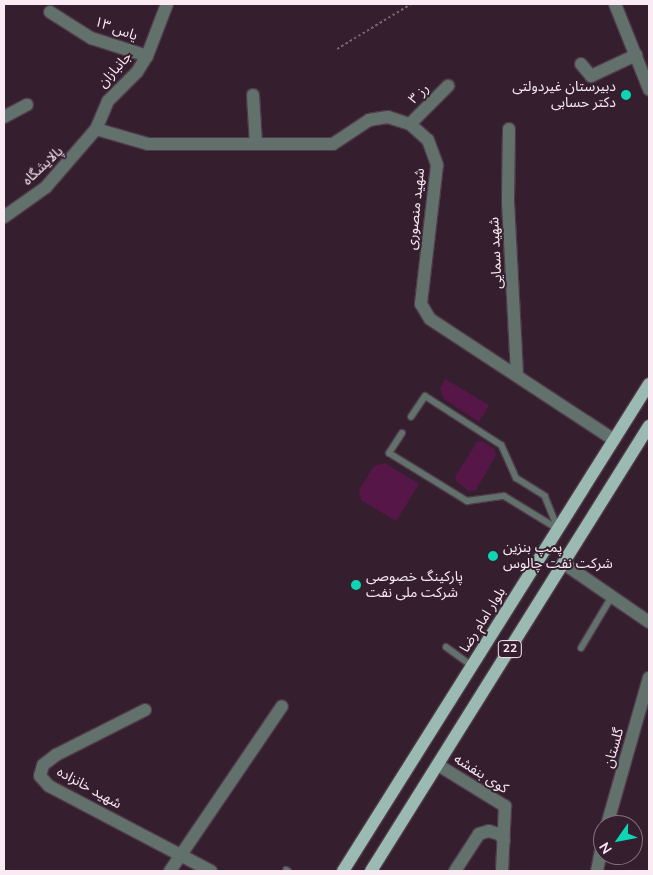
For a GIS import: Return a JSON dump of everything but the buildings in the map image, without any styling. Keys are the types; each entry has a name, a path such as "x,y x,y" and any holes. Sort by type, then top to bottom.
{"main road":[{"name":"بلوار امام رضا","path":"343,871 649,384"},
{"name":"22","path":"371,871 649,426"},
{"path":"558,529 577,540"},
{"path":"472,666 492,678"}],"street":[{"name":"جانبازان","path":"96,129 108,101 137,72 147,56 167,4"},
{"path":"615,4 649,89"},
{"name":"یاس ۱۳","path":"50,12 91,38 147,56"},
{"path":"581,64 591,76 636,55"},
{"name":"رز ۳","path":"410,124 448,86"},
{"path":"253,95 256,144"},
{"path":"4,117 28,105"},
{"name":"شهید منصوری","path":"96,129 148,144 333,144 369,120 388,117 410,124 428,140 437,165 421,304 430,319 614,440"},
{"name":"پالایشگاه","path":"4,217 46,187 96,129"},
{"name":"شهید سمایی","path":"508,129 508,202 517,376"},
{"path":"564,563 649,622"},
{"name":"گلستان","path":"610,815 649,678"},
{"path":"170,871 282,706"},
{"name":"شهید خانزاده","path":"145,710 56,755 43,766 40,776 49,786 211,871"},
{"name":"کوی بنفشه","path":"438,765 505,806 502,871"},
{"path":"455,871 480,834 489,831 499,834 504,840"}],"lane":[{"path":"411,417 425,396 501,444 516,478 545,496 558,529"},
{"path":"402,433 389,453 404,463 467,501 504,496 558,529"},
{"path":"581,648 612,596"},
{"path":"446,647 472,666"}],"path":[{"path":"337,49 411,4"}],"shaded area":[{"path":"445,379 489,405 479,422 444,399 440,389"},
{"path":"482,441 494,449 496,455 476,490 469,491 457,482 455,477 477,442"},
{"path":"385,463 419,484 396,521 361,500 359,490 374,466"}],"place":[{"name":"دبیرستان غیردولتی دکتر حسابی","path":"626,95"},
{"name":"پمپ بنزین شرکت نفت چالوس","path":"493,556"},
{"name":"پارکینگ خصوصی شرکت ملی نفت","path":"356,585"}]}
